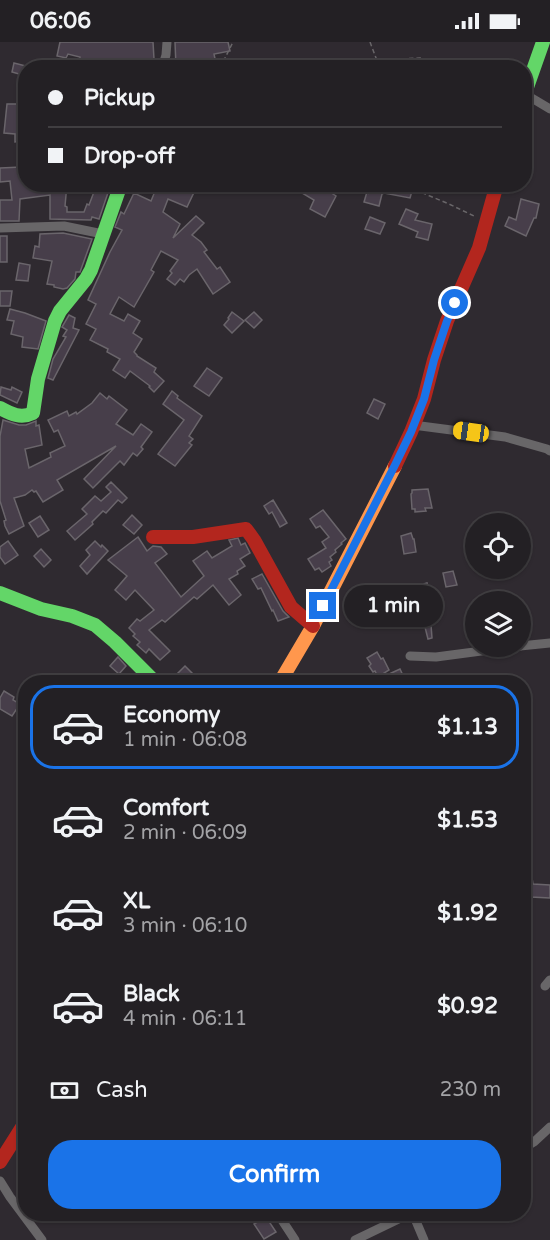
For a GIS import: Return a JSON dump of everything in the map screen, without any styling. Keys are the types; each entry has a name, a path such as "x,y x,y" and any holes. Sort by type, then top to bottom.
{"street":[{"path":"164,60 167,42"},
{"path":"532,74 543,42"},
{"path":"532,98 550,109"},
{"path":"0,408 18,417 33,413 38,379 55,321 91,270 118,192"},
{"path":"284,675 313,626 413,425 424,399 447,321 487,223 495,192"},
{"path":"0,228 64,226 103,234"},
{"path":"413,425 505,437 550,451"},
{"path":"153,537 198,537 240,528 246,530 254,540 291,607 313,626"},
{"path":"0,593 41,609 72,616 94,625 148,675"},
{"path":"531,645 550,643"},
{"path":"410,656 436,657 465,653"},
{"path":"531,1144 550,1127"},
{"path":"0,1162 18,1134"},
{"path":"0,1181 18,1208"},
{"path":"28,1221 42,1240"},
{"path":"283,1221 295,1240"},
{"path":"355,1240 396,1221"},
{"path":"414,1221 424,1240"}],"path":[{"path":"224,60 233,42"},
{"path":"370,42 378,60"},
{"path":"395,60 420,58 431,60"},
{"path":"420,192 487,223"}],"building":[{"path":"60,42 153,42 154,59 80,60 80,57 68,54 66,58 57,56"},
{"path":"175,42 228,42 230,51 214,54 215,60 176,60"},
{"path":"14,63 18,64 18,74 12,72"},
{"path":"7,104 18,104 18,142 15,142 15,134 4,133"},
{"path":"18,167 18,192 66,192 67,212 84,212 94,192 108,192 99,219 92,217 91,220 50,219 50,195 20,199 19,221 0,221 0,200 12,200 10,181 0,182 0,168"},
{"path":"155,192 194,192 187,207 168,199 163,212 180,224 173,238 196,216 204,223 192,235 201,242 207,250 204,252 217,269 220,267 230,282 213,294 197,269 184,282 180,279 175,285 167,279 178,260 161,251 151,270 154,272 134,307 119,297 110,314 124,321 128,314 140,321 133,333 142,339 134,352 156,368 154,372 164,381 154,392 150,386 130,371 125,378 113,370 120,359 107,352 108,349 90,340 96,329 86,324 96,304 88,300 122,230 115,227 121,212 124,214 134,193 151,201"},
{"path":"300,192 334,192 336,196 325,217 310,209 314,200"},
{"path":"412,192 410,198 384,193 379,206 364,202 368,193"},
{"path":"521,199 539,204 536,218 526,236 505,226 509,217 516,220"},
{"path":"406,209 418,214 415,220 432,224 428,240 416,237 418,232 399,224"},
{"path":"370,217 385,223 380,234 365,229"},
{"path":"63,233 92,239 80,272 76,272 75,279 63,289 47,284 52,261 33,258 35,246 39,247 40,234"},
{"path":"0,236 7,236 7,262 0,262"},
{"path":"19,263 30,265 28,281 16,280"},
{"path":"0,291 12,291 10,306 0,306"},
{"path":"10,309 46,321 38,349 22,347 23,337 11,334 14,321 7,320"},
{"path":"232,312 244,321 232,333 224,325"},
{"path":"254,312 262,320 254,328 245,320"},
{"path":"69,315 75,318 73,328 79,330 53,380 48,378 53,359 66,337 63,336 67,330 62,327"},
{"path":"207,368 222,378 209,396 194,386"},
{"path":"1,387 11,390 12,387 22,392 17,403 0,395"},
{"path":"172,391 178,396 177,398 202,416 189,436 193,439 189,443 192,445 175,466 158,454 184,420 163,404"},
{"path":"100,393 107,399 109,396 127,410 116,424 133,435 141,424 152,432 141,447 143,449 137,456 133,453 124,465 120,461 93,488 84,479 116,446 57,480 63,490 43,502 36,491 32,490 14,498 24,526 9,534 0,501 0,436 3,420 19,425 36,421 36,426 39,425 42,445 25,449 29,468 51,457 50,453 65,446 58,430 54,432 48,420 67,411 69,416 76,412 77,414 92,403"},
{"path":"374,399 385,404 378,419 367,413"},
{"path":"111,482 127,498 122,503 118,500 106,513 103,511 92,522 93,524 75,540 67,531 87,514 82,509 95,496 101,501 111,492 106,487"},
{"path":"428,489 432,508 415,512 415,509 412,509 412,490"},
{"path":"273,500 287,523 280,527 272,512 269,514 264,506"},
{"path":"323,510 346,539 330,557 331,566 322,572 319,568 315,570 308,559 326,548 322,542 329,537 320,526 316,528 310,519"},
{"path":"132,515 142,525 134,534 123,525"},
{"path":"40,516 49,530 38,537 29,523"},
{"path":"411,533 416,552 404,554 401,536"},
{"path":"138,537 147,551 153,546 161,547 167,554 155,563 181,597 204,576 193,561 207,551 212,558 232,546 229,540 238,538 241,545 245,543 250,553 240,559 245,566 229,579 241,595 229,605 213,585 197,599 194,597 165,622 162,620 149,630 170,651 160,660 149,649 146,653 137,645 140,642 129,628 137,619 140,621 154,610 135,590 126,600 115,590 127,576 108,560"},
{"path":"8,541 18,555 5,564 0,557 0,547"},
{"path":"95,541 108,551 87,574 80,566 90,555 86,550"},
{"path":"41,549 51,560 44,567 34,556"},
{"path":"453,571 457,585 446,587 443,573"},
{"path":"262,574 283,611 289,617 278,621 261,588 258,589 252,579"},
{"path":"427,583 433,611 430,612 432,638 428,639 425,627 422,628 421,620 423,620 418,601 414,602 410,588"},
{"path":"377,652 389,670 377,675 369,666 371,664 367,658"},
{"path":"118,657 126,666 119,674 110,666"},
{"path":"185,666 194,675 176,675"},
{"path":"400,669 403,675 387,675"},
{"path":"4,691 14,697 13,700 18,703 12,716 0,709 0,698"},
{"path":"531,872 533,884 550,885 550,898 531,897"},
{"path":"259,1221 269,1221 276,1232 264,1239 254,1224"}],"traffic: fast":[{"path":"532,73 543,42"},
{"path":"0,408 20,416 33,413 38,379 55,321 91,270 118,192"},
{"path":"0,593 41,609 72,616 95,625 148,675"}],"traffic: slow":[{"path":"284,675 313,626 395,466"}],"traffic: jam":[{"path":"395,466 424,399 447,321 479,248 495,192"},
{"path":"153,537 193,537 246,529 291,607 313,626"},
{"path":"0,1162 18,1134"}],"route":[{"path":"323,606 411,432 455,303"}]}
